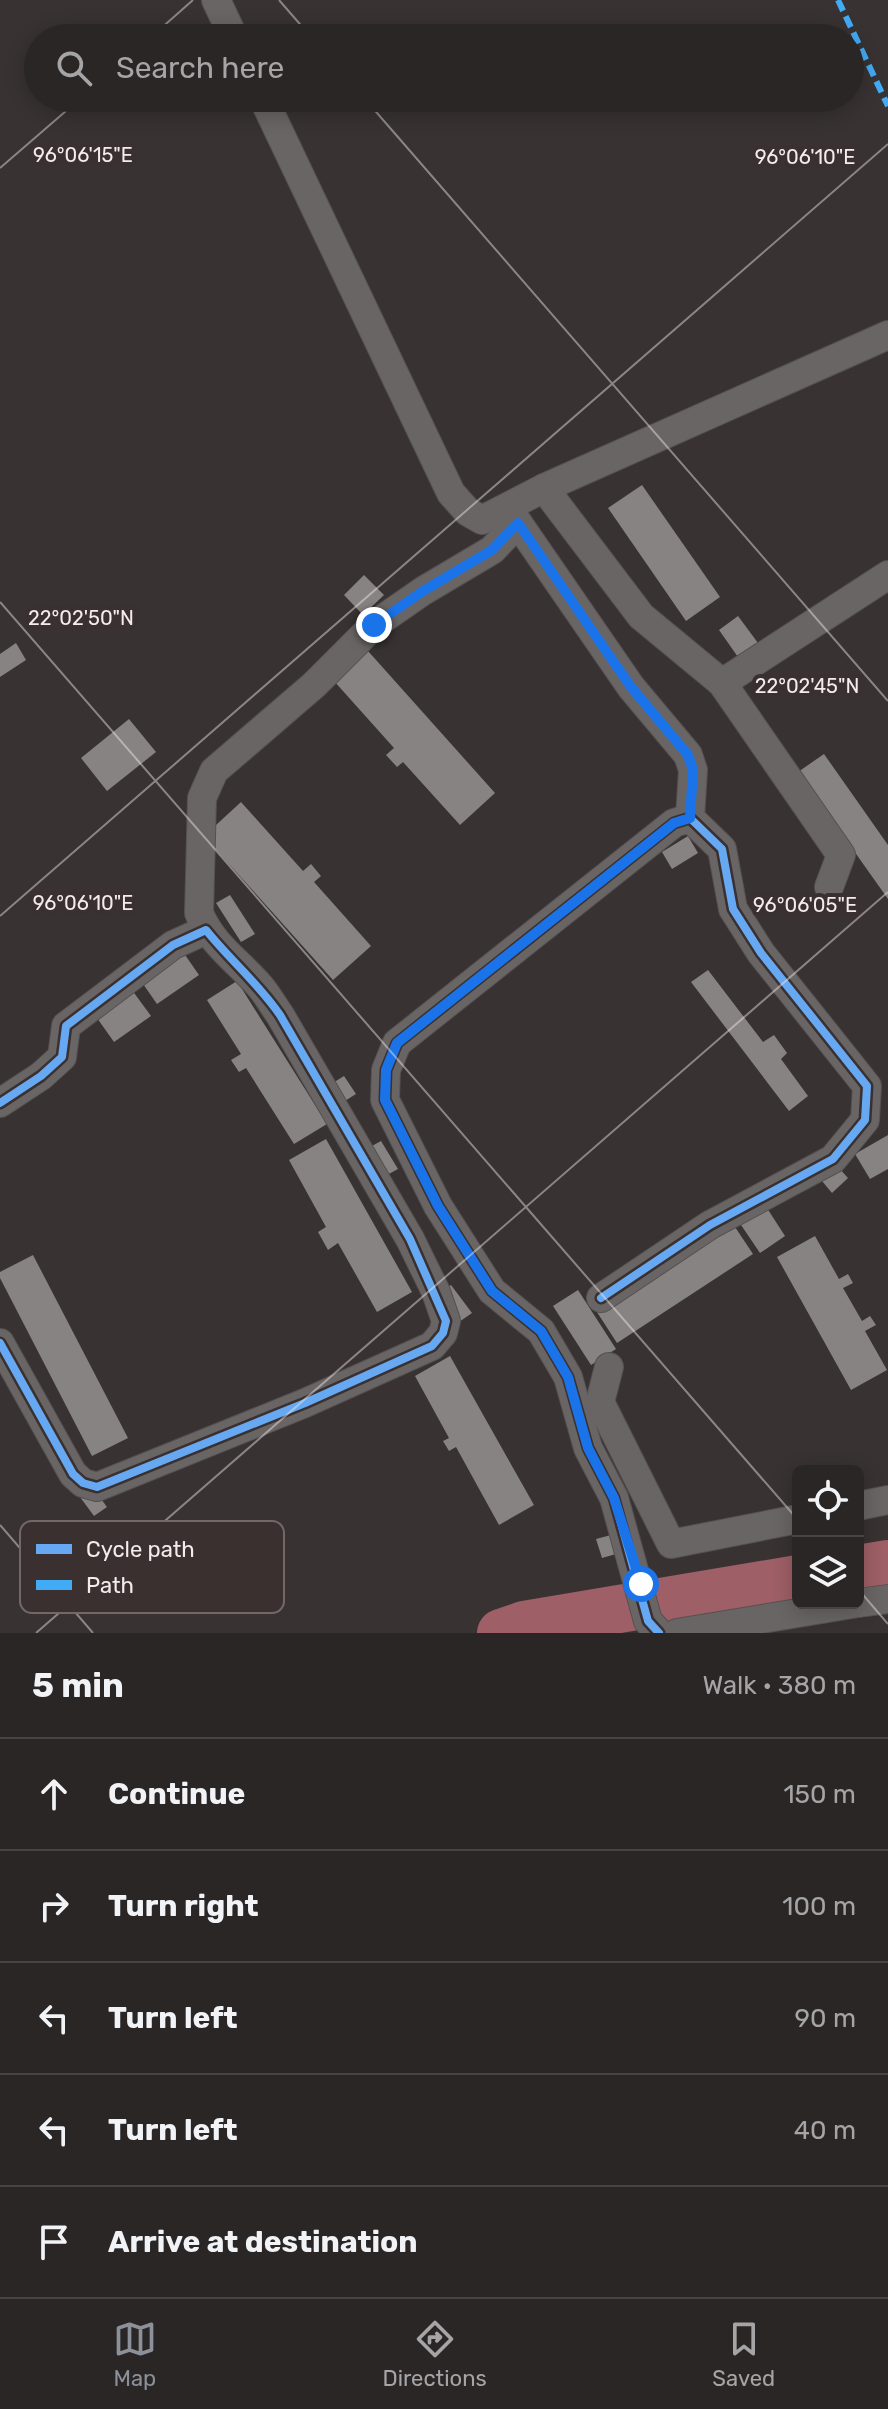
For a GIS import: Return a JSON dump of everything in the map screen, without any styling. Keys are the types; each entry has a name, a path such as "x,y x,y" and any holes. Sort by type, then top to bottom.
{"street":[{"path":"216,0 227,24"},
{"path":"270,112 451,493 468,512 482,520 513,516"},
{"path":"0,1343 73,1474 83,1483 97,1487 432,1346 443,1333 446,1321 436,1292 410,1239 280,1015 257,983 230,960 206,930 199,913 198,857 202,798 214,771 314,685 374,625 423,591 492,550 513,516 544,488 888,335"},
{"path":"544,488 641,616 722,683 841,855 829,887"},
{"path":"513,516 631,687 688,755 693,770 690,818 722,849 733,909 761,953 867,1086 865,1120"},
{"path":"722,683 888,575"},
{"path":"654,1627 614,1498 588,1448 568,1377 541,1331 492,1291 438,1206 385,1100 386,1070 397,1043 674,823 690,818"},
{"path":"0,1103 41,1076 62,1057 66,1026 173,945 206,930"},
{"path":"601,1298 710,1225 833,1159 888,1096"},
{"path":"609,1367 600,1402 671,1544 792,1520"},
{"path":"864,1505 888,1500"},
{"path":"864,1602 888,1599"},
{"path":"677,1633 822,1609"}],"building":[{"path":"642,485 720,597 686,621 608,508"},
{"path":"364,575 384,595 363,615 344,595"},
{"path":"738,616 758,643 738,657 719,630"},
{"path":"16,643 26,660 0,677 0,654"},
{"path":"368,651 495,793 460,825 403,762 397,767 386,755 394,748 334,681"},
{"path":"129,719 156,752 107,791 81,758"},
{"path":"824,754 888,845 888,899 798,772"},
{"path":"241,802 303,871 311,864 321,876 314,882 371,946 333,980 204,836"},
{"path":"688,836 698,853 672,869 662,852"},
{"path":"230,895 255,934 241,942 216,903"},
{"path":"183,952 199,975 157,1004 141,981"},
{"path":"708,970 763,1042 774,1035 787,1053 781,1059 808,1096 789,1111 691,982"},
{"path":"237,981 327,1124 294,1144 246,1068 239,1072 231,1060 241,1054 207,1000"},
{"path":"129,986 151,1016 114,1042 92,1011"},
{"path":"344,1076 356,1094 340,1104 328,1086"},
{"path":"888,1135 888,1169 870,1179 855,1154"},
{"path":"326,1139 412,1292 377,1312 338,1243 328,1250 318,1232 326,1227 289,1160"},
{"path":"381,1141 398,1169 387,1175 370,1147"},
{"path":"838,1167 848,1178 832,1193 822,1181"},
{"path":"763,1202 785,1236 760,1253 737,1219"},
{"path":"729,1218 753,1254 617,1343 593,1306"},
{"path":"815,1236 839,1279 848,1274 853,1283 843,1288 862,1321 870,1316 876,1325 865,1331 887,1370 851,1390 777,1257"},
{"path":"33,1255 128,1438 92,1456 0,1278 0,1272"},
{"path":"451,1285 472,1313 459,1322 439,1294"},
{"path":"578,1290 616,1349 591,1365 553,1306"},
{"path":"450,1356 534,1505 499,1525 456,1447 449,1451 443,1441 449,1438 415,1376"},
{"path":"93,1488 107,1507 94,1516 80,1497"},
{"path":"611,1535 616,1554 602,1558 596,1539"}],"waterway":[{"path":"864,1568 888,1564"},
{"path":"501,1633 524,1625 792,1580"}],"marked path":[{"path":"838,0 849,24"},
{"path":"864,55 888,106"}],"cycle path":[{"path":"601,1298 710,1225 833,1159 865,1120 867,1086 761,953 733,909 722,849 690,818 674,823 397,1043 386,1070 385,1100 438,1206 492,1291 541,1331 568,1377 588,1448 614,1498 648,1621 659,1633"},
{"path":"0,1103 41,1076 62,1057 66,1026 173,945 206,930 280,1015 410,1239 446,1321 443,1333 432,1346 305,1403 97,1487 83,1483 73,1474 0,1343"}],"route":[{"path":"374,625 423,591 492,550 518,523 631,687 688,755 693,770 690,818 674,823 397,1043 386,1070 385,1100 438,1206 492,1291 541,1331 568,1377 588,1448 614,1498 641,1584"}]}
